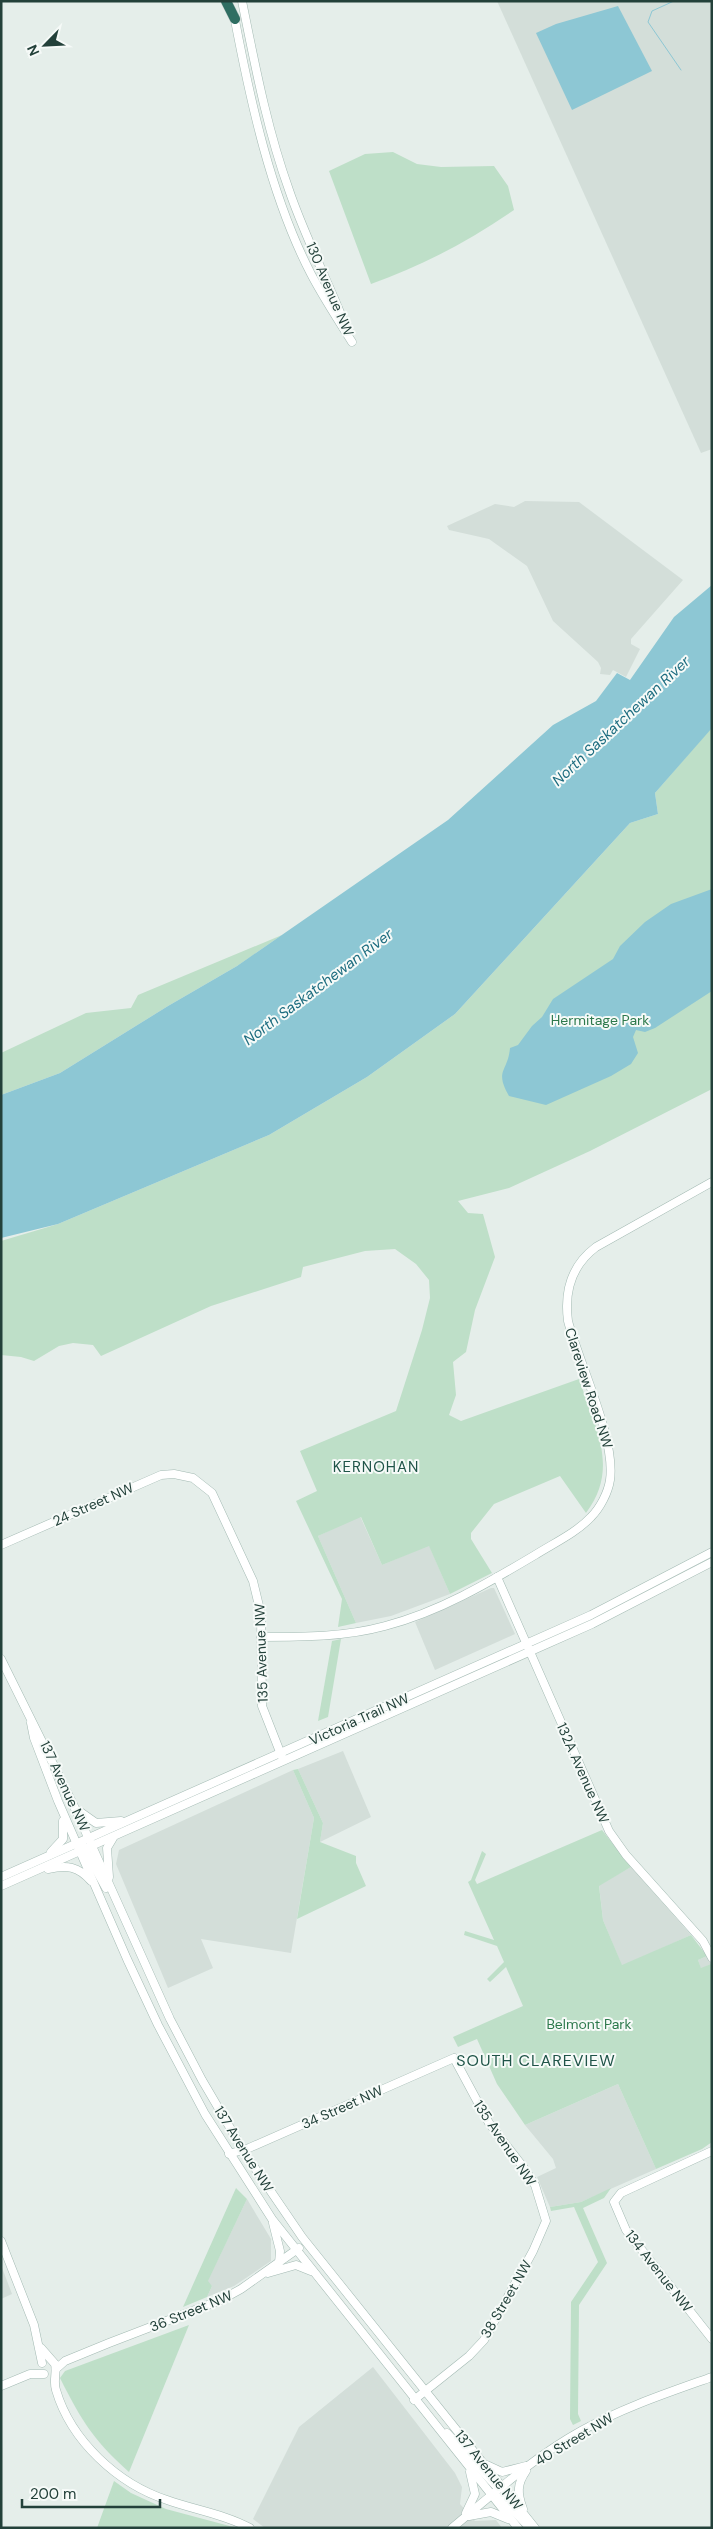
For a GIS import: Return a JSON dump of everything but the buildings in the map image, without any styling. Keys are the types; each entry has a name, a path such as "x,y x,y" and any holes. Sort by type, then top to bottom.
{"highway":[{"path":"226,1 235,19"}],"street":[{"name":"130 Avenue NW","path":"232,1 258,126 288,220 310,273 352,342 299,218 280,164 266,114 242,1"},
{"name":"Clareview Road NW","path":"262,1636 336,1635 384,1627 432,1610 497,1577 587,1521 603,1500 610,1482 611,1466 608,1445 568,1321 569,1286 577,1267 596,1247 712,1182"},
{"name":"24 Street NW","path":"1,1545 155,1477 174,1474 187,1475"},
{"name":"135 Avenue NW","path":"187,1475 208,1488 219,1504 257,1590 262,1636 262,1706 283,1761"},
{"name":"Victoria Trail NW","path":"1,1886 32,1873 85,1846 130,1820 620,1601 712,1552"},
{"name":"Victoria Trail NW","path":"1,1877 44,1858 114,1836 530,1652 624,1609 712,1562"},
{"name":"132A Avenue NW","path":"497,1577 609,1832 630,1860 706,1944 712,1958"},
{"name":"137 Avenue NW","path":"1,1659 73,1804 94,1884 158,2025 191,2090 229,2154 272,2219 414,2400 516,2525"},
{"name":"137 Avenue NW","path":"31,1721 34,1738 58,1801 110,1886 180,2040 243,2150 306,2242 535,2528"},
{"path":"44,1858 60,1845 65,1835 58,1801"},
{"path":"73,1804 84,1816 96,1823 130,1820"},
{"path":"110,1886 106,1848 114,1836"},
{"path":"85,1846 132,1936"},
{"path":"32,1873 71,1866 84,1873 94,1884"},
{"name":"135 Avenue NW","path":"454,2058 488,2123 524,2168 541,2201"},
{"name":"34 Street NW","path":"229,2154 243,2150 454,2058"},
{"name":"134 Avenue NW","path":"712,2151 621,2193 614,2202 626,2230 712,2339"},
{"name":"38 Street NW","path":"414,2400 469,2356 484,2340 496,2321 542,2232 546,2221 541,2201"},
{"path":"272,2219 280,2250 278,2263"},
{"path":"1,2241 40,2348 41,2364 45,2375 55,2387 66,2412 83,2440 98,2457 125,2480 161,2498 214,2513 250,2528"},
{"name":"36 Street NW","path":"54,2366 211,2304 241,2289 306,2242"},
{"path":"263,2274 296,2265 315,2273"},
{"path":"40,2348 54,2366 55,2387"},
{"path":"41,2364 54,2366"},
{"path":"1,2386 30,2374 41,2364"},
{"path":"30,2374 45,2375 54,2366"},
{"name":"40 Street NW","path":"452,2528 530,2465 581,2431 619,2412 712,2377"},
{"path":"438,2429 448,2433 495,2485 502,2487"},
{"path":"483,2463 502,2472 530,2465"},
{"path":"463,2519 472,2504 475,2494 472,2476 466,2464"},
{"path":"525,2515 518,2490 521,2479 530,2465"},
{"path":"492,2496 501,2498 530,2528"},
{"path":"463,2519 483,2512 491,2512 516,2525"}],"shaded area":[{"path":"497,1 712,1 712,449 701,453"},
{"path":"525,501 579,502 683,580 631,639 631,644 640,649 626,677 613,670 610,675 600,674 601,668 598,662 553,621 527,566 489,539 449,530 447,526 495,504 514,507"},
{"path":"360,1516 382,1565 429,1545 450,1594 391,1616 356,1623 318,1536"},
{"path":"494,1588 515,1634 435,1670 415,1622"},
{"path":"343,1751 371,1817 320,1842 323,1823 298,1769"},
{"path":"293,1770 314,1818 291,1953 201,1939 213,1968 168,1988 116,1864 119,1850"},
{"path":"631,1867 691,1935 622,1966 603,1920 599,1885"},
{"path":"707,1956 711,1964 701,1969 698,1960"},
{"path":"618,2084 656,2169 581,2202 550,2207 537,2177 556,2168 553,2159 525,2125"},
{"path":"247,2199 271,2239 271,2261 234,2286 207,2297 212,2286 207,2282"},
{"path":"1,2265 12,2294 1,2299"},
{"path":"373,2367 455,2473 462,2487 460,2504 475,2521 496,2520 502,2528 265,2528 253,2519 299,2427"}],"green space":[{"path":"393,152 417,164 441,167 494,166 508,186 514,210 445,252 371,284 329,171 365,154"},
{"name":"Hermitage Park","path":"712,727 712,1089 590,1151 509,1188 458,1201 468,1213 483,1214 495,1257 475,1310 466,1352 453,1362 456,1395 449,1415 461,1421 579,1379 601,1447 603,1463 602,1480 596,1496 586,1513 560,1476 494,1504 471,1533 471,1539 492,1573 450,1594 429,1546 382,1565 361,1517 318,1536 356,1623 338,1627 342,1599 296,1501 317,1491 300,1451 396,1411 422,1330 430,1298 429,1280 416,1264 395,1249 365,1251 303,1267 301,1277 211,1306 101,1356 93,1345 73,1343 59,1346 34,1361 21,1357 1,1355 1,1241 58,1224 269,1135 367,1077 455,1014 630,823 658,814 655,793"},
{"path":"282,935 237,966 60,1073 1,1095 1,1053 86,1013 131,1008 138,995"},
{"path":"341,1639 328,1717 318,1721 332,1641"},
{"path":"298,1769 323,1823 320,1842 356,1856 356,1863 366,1886 297,1919 314,1818 293,1770"},
{"name":"Belmont Park","path":"602,1830 631,1867 599,1886 603,1920 622,1965 691,1935 707,1956 698,1960 701,1968 711,1964 712,1967 712,2142 702,2149 656,2169 618,2084 525,2125 497,2084 477,2039 458,2047 453,2037 523,2006 506,1967 490,1982 487,1979 504,1962 497,1946 464,1935 465,1931 494,1940 468,1882 471,1880 482,1851 486,1854 475,1880 477,1884"},
{"path":"236,2188 247,2199 208,2281 212,2286 207,2297 183,2307"},
{"path":"611,2188 604,2198 583,2208 607,2263 579,2305 578,2414 581,2421 573,2425 570,2419 571,2302 598,2262 574,2207 551,2211 550,2207 581,2202"},
{"path":"189,2325 129,2472 97,2440 60,2378 65,2371"},
{"path":"114,2481 131,2493 166,2509 237,2528 97,2528"}],"water":[{"path":"618,6 652,71 572,110 536,33 556,24"},
{"name":"North Saskatchewan River","path":"712,585 712,728 655,793 658,814 630,823 455,1014 367,1077 269,1135 58,1224 1,1238 1,1095 60,1073 237,966 448,820 553,725 596,701 617,673 630,680 674,617"},
{"path":"712,889 712,991 655,1028 645,1032 636,1030 633,1037 638,1053 631,1064 611,1076 546,1105 509,1096 502,1076 510,1048 518,1045 532,1026 542,1017 553,999 613,959 620,946 645,922 671,904"}],"waterway":[{"path":"674,1 652,11 648,22 681,70"}],"district":[{"name":"KERNOHAN","path":"376,1467"},
{"name":"SOUTH CLAREVIEW","path":"536,2060"}]}
